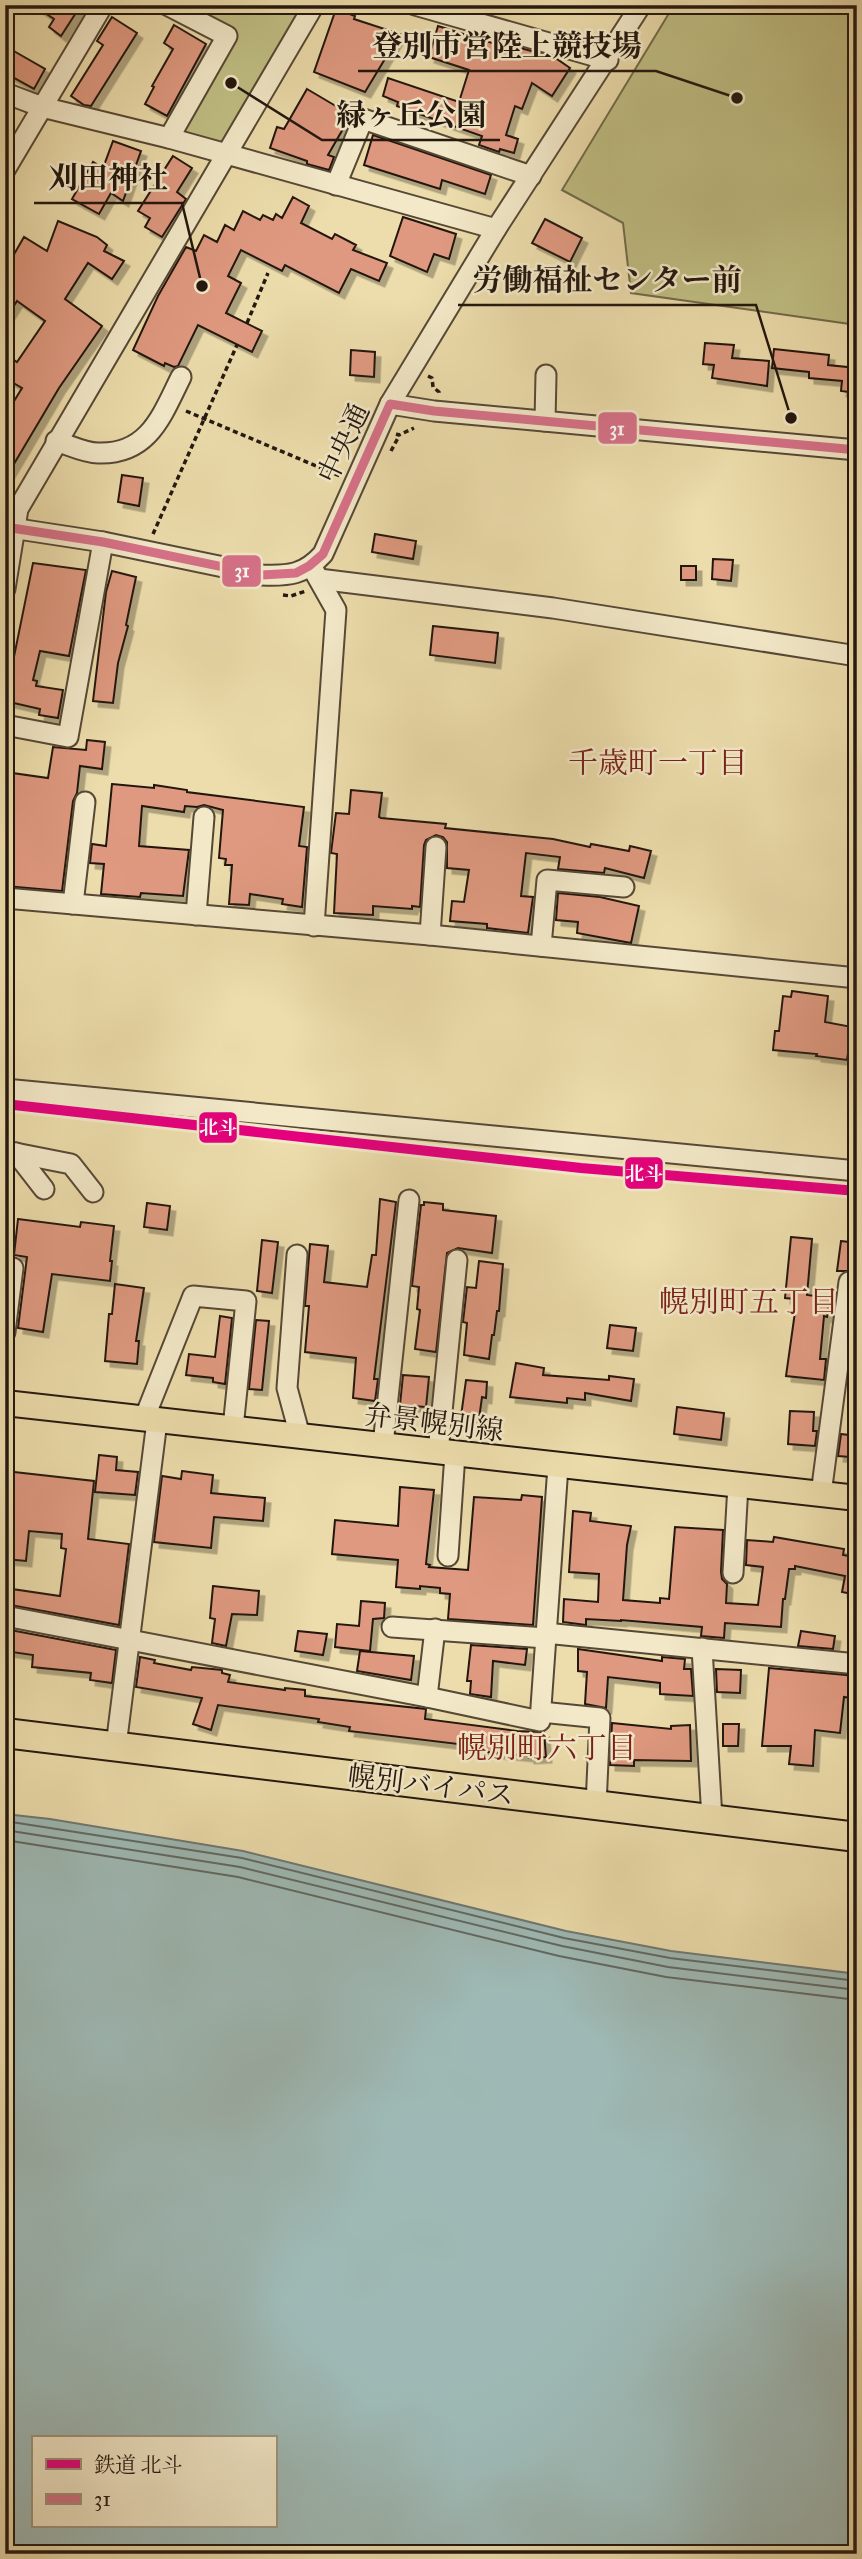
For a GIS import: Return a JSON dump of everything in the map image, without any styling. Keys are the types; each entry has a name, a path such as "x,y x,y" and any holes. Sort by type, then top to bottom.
{"highway":[{"name":"幌別バイパス","path":"5,1733 857,1837"}],"main road":[{"name":"弁景幌別線","path":"5,1403 857,1498"}],"street":[{"path":"5,170 103,5"},
{"path":"167,5 226,36 169,138"},
{"path":"5,589 10,528 18,509 314,5"},
{"path":"415,5 608,60"},
{"path":"390,404 496,229 608,60 641,5"},
{"path":"5,93 42,107 169,138 496,229"},
{"path":"336,185 363,119 531,176"},
{"path":"545,421 546,374"},
{"path":"56,441 98,453 133,447 155,428 181,377"},
{"name":"中央通","path":"315,573 390,404 434,411 857,450"},
{"path":"10,528 103,542 262,575 315,573 857,656"},
{"path":"5,725 68,737 103,542"},
{"path":"314,926 337,610 315,573"},
{"path":"73,904 85,802"},
{"path":"196,915 204,817"},
{"path":"430,935 436,847"},
{"path":"541,946 547,880 624,887"},
{"path":"5,898 430,935 857,978"},
{"path":"5,1088 857,1171"},
{"path":"11,1152 44,1189"},
{"path":"11,1152 71,1164 93,1192"},
{"path":"383,1446 409,1200"},
{"path":"296,1255 287,1388 300,1436"},
{"path":"449,1556 446,1453 457,1260"},
{"path":"5,1267 13,1268 5,1332"},
{"path":"821,1494 849,1282 857,1283"},
{"path":"116,1746 150,1420 193,1296 246,1301 233,1428"},
{"path":"5,1616 129,1638 540,1721 558,1466"},
{"path":"733,1573 738,1485"},
{"path":"391,1627 702,1648 857,1664"},
{"path":"427,1697 435,1629"},
{"path":"702,1648 712,1819"},
{"path":"541,1712 600,1718 596,1805"}],"path":[{"path":"247,323 268,273"},
{"path":"165,536 153,534 237,345"},
{"path":"167,404 342,477"}],"shaded area":[{"path":"177,5 304,5 222,145 175,132 232,33"},
{"path":"674,5 857,5 857,325 631,293 623,223 562,190"}],"water":[{"path":"5,1814 243,1851 566,1931 671,1951 857,1974 857,2554 5,2554"}],"building":[{"path":"33,5 81,5 61,36 49,27 54,19"},
{"path":"336,9 355,16 354,19 400,34 365,92 314,72"},
{"path":"112,17 137,33 91,106 84,105 71,96 103,45 97,41"},
{"path":"174,25 206,44 167,116 145,104 173,49 164,43"},
{"path":"438,26 508,48 509,45 554,57 570,68 552,96 532,83 522,109 515,106 506,135 518,139 514,153 500,149 499,152 479,145 482,136 397,106 398,102 383,96 388,78 459,102 469,70 429,57"},
{"path":"5,46 45,69 34,89 5,73"},
{"path":"307,89 351,115 328,155 334,157 329,170 270,148 277,127 284,129"},
{"path":"373,135 491,175 485,194 442,180 440,189 364,165"},
{"path":"113,141 141,151 123,201 111,193 99,214 72,199 93,162 103,168"},
{"path":"173,156 192,168 177,192 186,199 162,237 145,227 150,218 138,211"},
{"path":"293,197 309,206 301,223 332,239 335,234 356,245 353,250 387,263 379,281 351,269 339,293 285,265 282,271 241,250 228,276 241,283 226,313 262,331 252,352 198,325 178,366 165,363 164,366 133,350 158,296 186,247 196,251 204,235 217,242 225,225 234,230 243,211 260,220 263,215 273,220 276,214 282,218"},
{"path":"403,217 456,234 449,259 434,254 427,272 390,256"},
{"path":"545,219 582,238 570,262 532,243"},
{"path":"58,221 97,237 107,245 104,251 124,261 112,279 88,263 65,299 102,326 59,388 5,479 5,416 22,388 5,378 5,354 17,362 45,321 17,301 5,320 5,270 24,237 47,251"},
{"path":"705,343 734,345 732,358 769,361 767,386 712,378 714,365 703,364"},
{"path":"774,349 829,355 828,365 857,368 857,393 841,391 842,381 809,378 809,372 772,368"},
{"path":"351,350 375,352 374,377 350,375"},
{"path":"122,475 143,478 139,506 118,502"},
{"path":"375,534 416,541 413,559 372,552"},
{"path":"713,559 733,560 731,581 712,579"},
{"path":"33,563 86,570 69,656 40,651 33,680 37,681 36,686 63,690 58,718 39,715 40,709 5,701"},
{"path":"681,566 696,566 696,580 681,580"},
{"path":"112,571 136,577 126,625 128,626 118,663 113,703 93,701 106,592"},
{"path":"433,626 498,633 495,663 430,655"},
{"path":"87,740 105,742 102,769 80,766 62,891 5,886 5,772 48,778 53,747 86,750"},
{"path":"112,784 154,788 154,785 187,792 304,807 299,846 307,847 302,907 282,904 283,899 250,894 249,905 229,904 232,865 225,865 226,859 219,858 223,810 204,805 185,806 184,812 142,806 139,846 189,850 183,896 101,894 104,864 90,863 92,844 106,846"},
{"path":"351,790 382,793 381,818 446,824 445,828 553,839 590,847 591,844 629,851 630,846 651,851 644,878 605,868 604,873 558,869 560,857 526,853 521,896 533,897 528,933 487,928 487,924 450,921 452,901 464,902 469,870 447,868 447,842 436,835 426,840 424,845 420,907 412,906 412,909 373,906 373,915 334,913 337,854 331,853 336,813 349,814"},
{"path":"558,893 600,897 639,906 631,943 577,933 578,922 556,920"},
{"path":"792,991 828,996 825,1022 852,1027 847,1060 773,1050 775,1031 779,1031 783,996 791,997"},
{"path":"380,1199 396,1202 374,1379 378,1379 375,1401 353,1398 356,1358 305,1352 309,1306 305,1306 310,1244 328,1246 324,1282 367,1287 372,1255 376,1255"},
{"path":"424,1202 443,1204 443,1210 496,1216 492,1253 458,1248 447,1253 436,1352 415,1349 420,1310 417,1309 419,1287 412,1286 421,1205 424,1205"},
{"path":"147,1203 170,1206 167,1230 144,1227"},
{"path":"18,1219 80,1227 81,1222 114,1226 110,1281 52,1274 43,1332 18,1328 27,1257 14,1255"},
{"path":"791,1237 812,1239 807,1295 830,1298 827,1317 824,1316 820,1359 826,1359 824,1380 786,1376 795,1312 795,1299 785,1298"},
{"path":"262,1240 278,1242 272,1293 257,1291"},
{"path":"841,1241 857,1243 857,1271 837,1271"},
{"path":"479,1261 503,1264 499,1311 489,1359 464,1355 467,1323 463,1322 467,1287 476,1288"},
{"path":"115,1284 144,1288 136,1341 139,1341 137,1364 105,1361"},
{"path":"220,1316 232,1318 225,1384 213,1382 213,1378 186,1375 189,1354 215,1357"},
{"path":"256,1320 269,1321 262,1390 249,1389"},
{"path":"610,1325 636,1328 633,1351 607,1348"},
{"path":"516,1363 544,1368 543,1375 634,1379 631,1401 585,1393 585,1400 567,1398 567,1403 510,1397"},
{"path":"403,1375 429,1377 426,1407 400,1405"},
{"path":"466,1380 487,1382 486,1398 482,1397 479,1419 461,1416"},
{"path":"677,1407 724,1413 721,1440 674,1434"},
{"path":"790,1411 814,1412 813,1431 817,1431 815,1446 788,1444"},
{"path":"841,1434 857,1436 857,1448 851,1448 850,1457 838,1456"},
{"path":"99,1455 117,1457 116,1470 138,1472 135,1495 95,1492"},
{"path":"5,1471 94,1481 88,1539 129,1544 119,1625 5,1604 5,1588 60,1596 66,1549 61,1548 62,1534 29,1531 26,1561 5,1559 8,1494 5,1494"},
{"path":"182,1471 213,1475 211,1493 265,1498 263,1521 214,1517 211,1548 154,1542 162,1476 181,1479"},
{"path":"400,1487 434,1490 426,1564 430,1565 429,1567 468,1570 474,1497 521,1500 522,1495 542,1497 533,1625 448,1619 450,1594 440,1593 440,1588 396,1587 398,1560 332,1554 335,1520 398,1526"},
{"path":"573,1511 591,1513 590,1521 631,1526 623,1600 660,1603 660,1598 669,1599 675,1527 723,1530 721,1572 722,1579 727,1584 726,1603 758,1605 763,1567 746,1565 747,1540 773,1542 774,1537 844,1549 843,1555 849,1556 850,1551 857,1551 857,1595 842,1592 845,1576 795,1566 795,1569 789,1569 781,1627 725,1623 724,1638 701,1636 702,1627 621,1620 586,1619 586,1625 563,1622 564,1599 598,1602 599,1574 569,1572"},
{"path":"213,1586 259,1591 257,1615 232,1614 226,1646 212,1643 215,1619 210,1618"},
{"path":"361,1601 385,1603 384,1618 373,1619 370,1651 335,1647 337,1624 359,1626"},
{"path":"5,1629 116,1650 112,1683 90,1680 91,1673 32,1667 33,1655 5,1651"},
{"path":"298,1631 327,1634 323,1655 295,1651"},
{"path":"801,1631 835,1636 833,1649 798,1646"},
{"path":"471,1645 527,1649 525,1665 493,1661 491,1697 470,1694 471,1681 467,1681"},
{"path":"578,1649 662,1661 662,1657 685,1659 684,1669 691,1669 693,1696 660,1694 660,1683 608,1677 606,1708 585,1704 587,1672 578,1671"},
{"path":"360,1651 414,1656 411,1680 357,1671"},
{"path":"140,1657 155,1660 154,1663 191,1670 192,1667 222,1670 222,1673 230,1675 228,1682 305,1690 305,1696 426,1709 425,1719 544,1732 546,1757 529,1758 466,1750 467,1745 349,1731 350,1727 318,1722 319,1719 218,1705 211,1730 193,1724 202,1698 136,1687"},
{"path":"769,1668 857,1676 857,1699 844,1697 840,1733 815,1730 813,1766 789,1764 791,1746 762,1746"},
{"path":"716,1669 741,1670 740,1693 717,1692"},
{"path":"612,1723 671,1729 671,1726 690,1725 691,1761 634,1760 634,1766 610,1765"},
{"path":"723,1724 739,1724 738,1746 723,1746"}],"rail line":[{"name":"北斗","path":"5,1104 581,1168 857,1191"}],"transit line":[{"name":"31","path":"5,527 103,542 262,575 296,573 323,554 390,404 434,411 857,450"}],"place":[{"name":"緑ヶ丘公園","path":"231,83"},
{"name":"登別市営陸上競技場","path":"737,98"},
{"name":"刈田神社","path":"202,286"},
{"name":"労働福祉センター前","path":"791,418"}],"district":[{"name":"千歳町一丁目","path":"658,763"},
{"name":"幌別町五丁目","path":"749,1302"},
{"name":"幌別町六丁目","path":"547,1748"}]}
